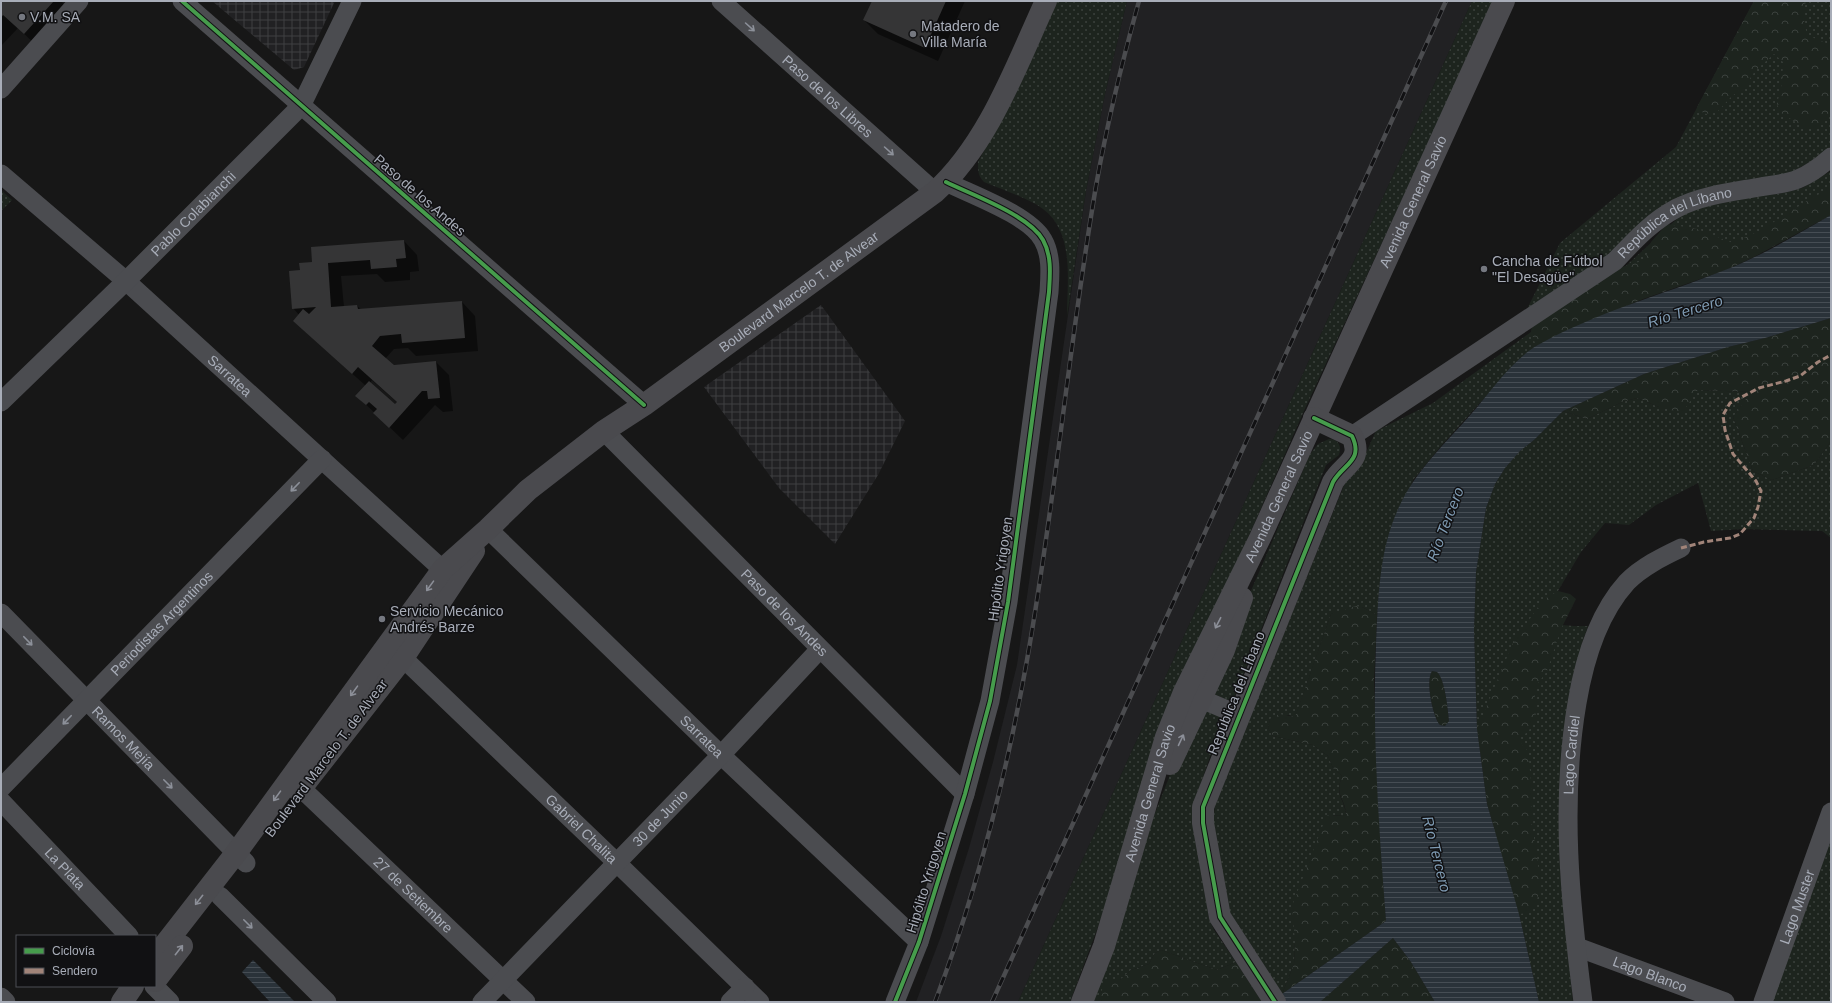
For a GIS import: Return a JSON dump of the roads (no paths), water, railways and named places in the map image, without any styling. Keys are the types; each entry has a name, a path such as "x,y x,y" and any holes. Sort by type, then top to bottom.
{"main road":[{"name":"Boulevard Marcelo T. de Alvear","path":"156,974 449,575 488,530 528,490 604,431 644,405 940,187 958,169 972,150 994,112 1046,1"},
{"name":"Avenida General Savio","path":"1082,1002 1104,946 1132,853 1167,770 1192,695 1231,633 1260,538 1504,1"},
{"path":"1314,418 1352,436"},
{"name":"República del Líbano","path":"1274,1001 1220,917 1203,823 1203,807 1333,482 1338,473 1352,462 1355,456 1357,450 1352,436"},
{"name":"Boulevard Marcelo T. de Alvear","path":"156,974 220,896 241,858 301,788 403,658 449,575"},
{"path":"122,1002 132,987"},
{"name":"Boulevard Marcelo T. de Alvear","path":"139,1002 148,987"}],"street":[{"path":"1,89 79,1"},
{"name":"Paso de los Andes","path":"182,1 644,405"},
{"name":"Pablo Colabianchi","path":"1,402 305,109 352,1"},
{"path":"305,109 364,1"},
{"name":"Paso de los Libres","path":"721,1 940,187"},
{"name":"República del Líbano","path":"1352,436 1615,261 1642,232 1659,219 1678,208 1721,193 1779,184 1798,179 1821,166 1831,157"},
{"name":"Sarratea","path":"1,174 126,281 449,575"},
{"name":"Hipólito Yrigoyen","path":"894,1002 919,942 965,794 990,702 1008,602 1047,307 1050,269 1048,253 1044,241 1031,226 1006,210 940,187"},
{"name":"Paso de los Andes","path":"604,431 965,794"},
{"name":"Periodistas Argentinos","path":"1,788 322,459"},
{"name":"Sarratea","path":"488,530 721,755 919,942"},
{"name":"Lago Cardiel","path":"1583,1002 1568,859 1568,803 1571,738 1580,684 1594,639 1603,618 1615,598 1628,582 1643,569 1662,557 1681,548"},
{"name":"Ramos Mejía","path":"1,613 241,858"},
{"name":"30 de Junio","path":"482,1002 721,755 820,649"},
{"name":"Gabriel Chalita","path":"403,658 760,1002"},
{"path":"1192,695 1239,715"},
{"name":"27 de Setiembre","path":"301,788 526,1002"},
{"name":"La Plata","path":"1,801 128,935"},
{"name":"Lago Muster","path":"1763,1002 1831,812"},
{"path":"220,896 327,1002"},
{"name":"Lago Blanco","path":"1576,946 1725,1002"},
{"path":"156,974 170,1002"},
{"path":"730,1002 745,987"},
{"path":"1,997 6,1002"}],"water":[{"name":"Río Tercero","path":"1831,215 1831,318 1765,338 1728,347 1644,374 1563,411 1534,440 1520,451 1505,468 1495,484 1486,508 1476,572 1474,630 1477,729 1487,804 1519,914 1539,1002 1435,1002 1411,962 1393,938 1320,1002 1286,1002 1282,994 1386,921 1379,817 1375,713 1376,644 1379,592 1383,557 1392,523 1406,494 1422,469 1511,367 1520,358 1538,345 1560,333 1606,313 1739,264 1766,251","holes":["1432,671 1437,672 1442,681 1447,703 1449,721 1445,726 1440,725 1437,721 1431,699 1429,683 1430,676"]},
{"path":"253,960 295,1002 270,1002 242,972"}],"railway":[{"path":"935,1002 977,876 1000,790 1019,704 1046,542 1086,245 1096,186 1115,93 1139,1"},
{"path":"992,1002 1446,1"}],"place":[{"name":"V.M. SA","path":"22,17"},
{"name":"Matadero de Villa María","path":"913,34"},
{"name":"Cancha de Fútbol \"El Desagüe\"","path":"1484,269"},
{"name":"Servicio Mecánico Andrés Barze","path":"382,619"}]}
